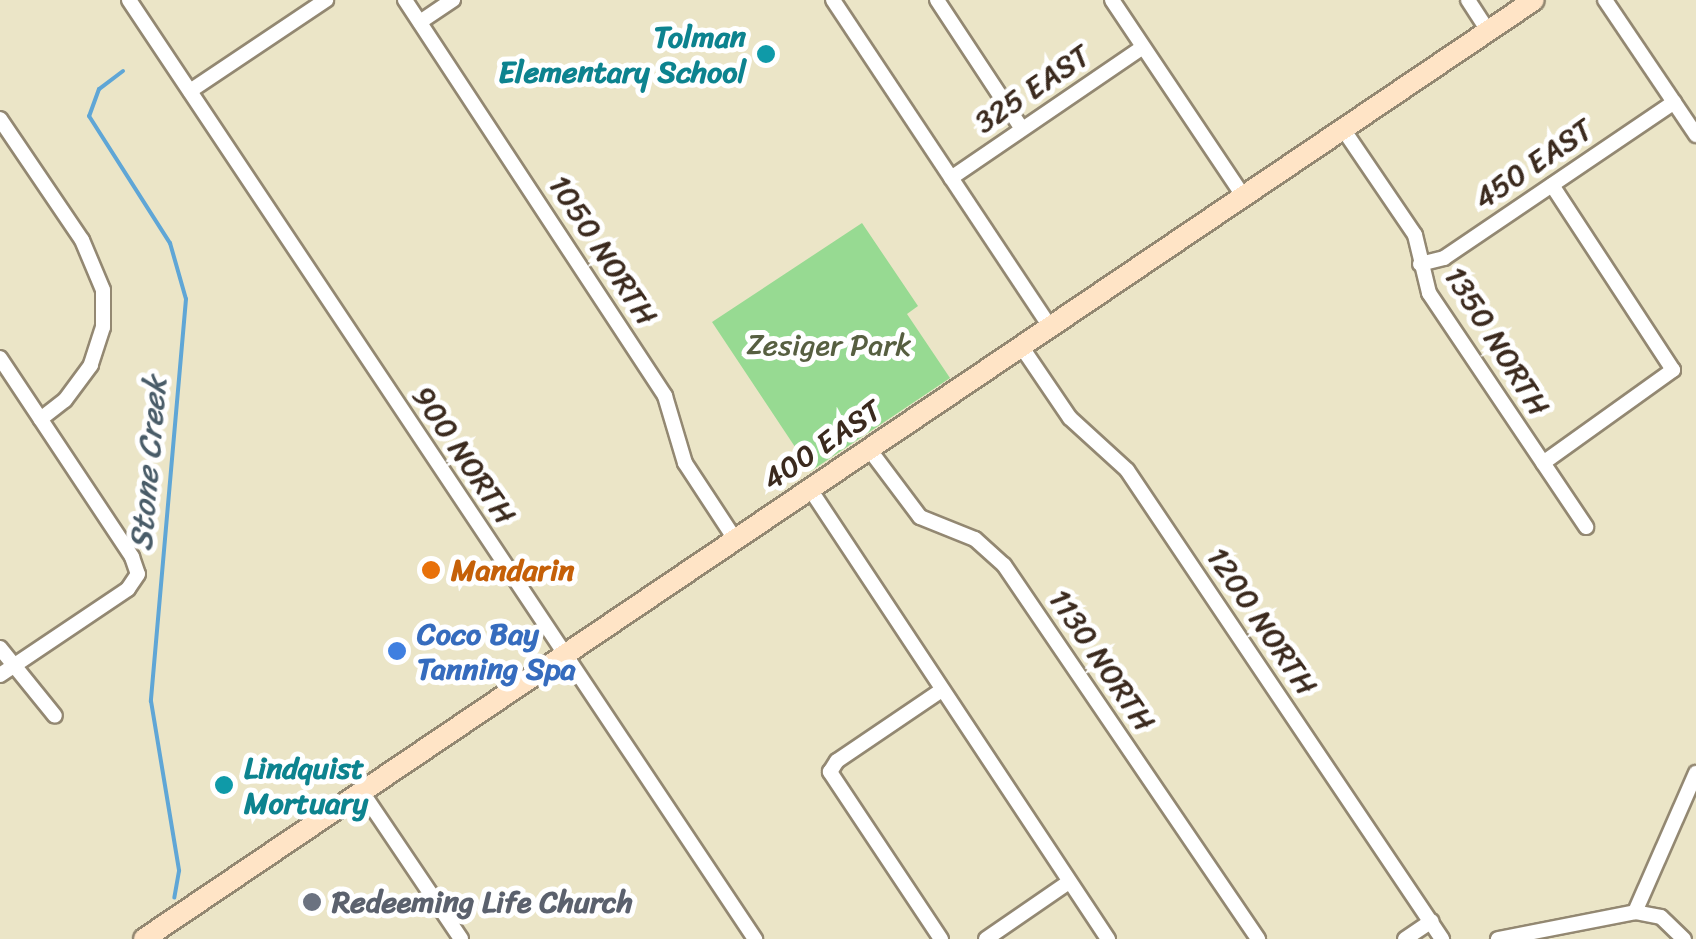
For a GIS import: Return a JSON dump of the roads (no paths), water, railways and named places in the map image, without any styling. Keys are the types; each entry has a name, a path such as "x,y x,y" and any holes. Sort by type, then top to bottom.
{"main road":[{"name":"400 EAST","path":"144,939 1534,0"}],"street":[{"name":"900 NORTH","path":"129,0 755,939"},
{"path":"190,91 326,0"},
{"name":"1050 NORTH","path":"405,0 665,396 685,462 735,539"},
{"path":"420,22 453,0"},
{"path":"833,0 1050,327"},
{"path":"937,0 1022,129"},
{"path":"1112,0 1243,196"},
{"path":"1468,0 1488,31"},
{"path":"1605,0 1696,135"},
{"name":"325 EAST","path":"950,178 1144,47"},
{"name":"450 EAST","path":"1420,264 1444,258 1674,102"},
{"path":"0,119 89,253 104,314 85,377 40,419"},
{"name":"1350 NORTH","path":"1343,129 1415,235 1429,293 1586,527"},
{"path":"1543,463 1674,370 1552,185"},
{"name":"1200 NORTH","path":"1021,346 1070,418 1127,470 1442,939"},
{"path":"0,358 138,574 128,589 6,671"},
{"name":"1130 NORTH","path":"869,449 920,517 975,540 1004,566 1258,939"},
{"path":"810,488 1108,939"},
{"path":"0,648 6,671 55,716"},
{"path":"941,939 830,768 942,690"},
{"path":"1634,912 1696,773"},
{"path":"362,792 461,939"},
{"path":"986,939 1069,882"},
{"path":"1498,939 1634,912 1661,917 1684,939"},
{"path":"1405,939 1432,921"}],"waterway":[{"name":"Stone Creek","path":"123,71 99,89 89,116 170,243 186,299 151,701 179,871 174,898"}],"place":[{"name":"Tolman Elementary School","path":"766,54"},
{"name":"Mandarin","path":"431,570"},
{"name":"Coco Bay Tanning Spa","path":"397,651"},
{"name":"Lindquist Mortuary","path":"224,785"},
{"name":"Redeeming Life Church","path":"312,902"}],"park label":[{"name":"Zesiger Park","path":"829,345"}]}
